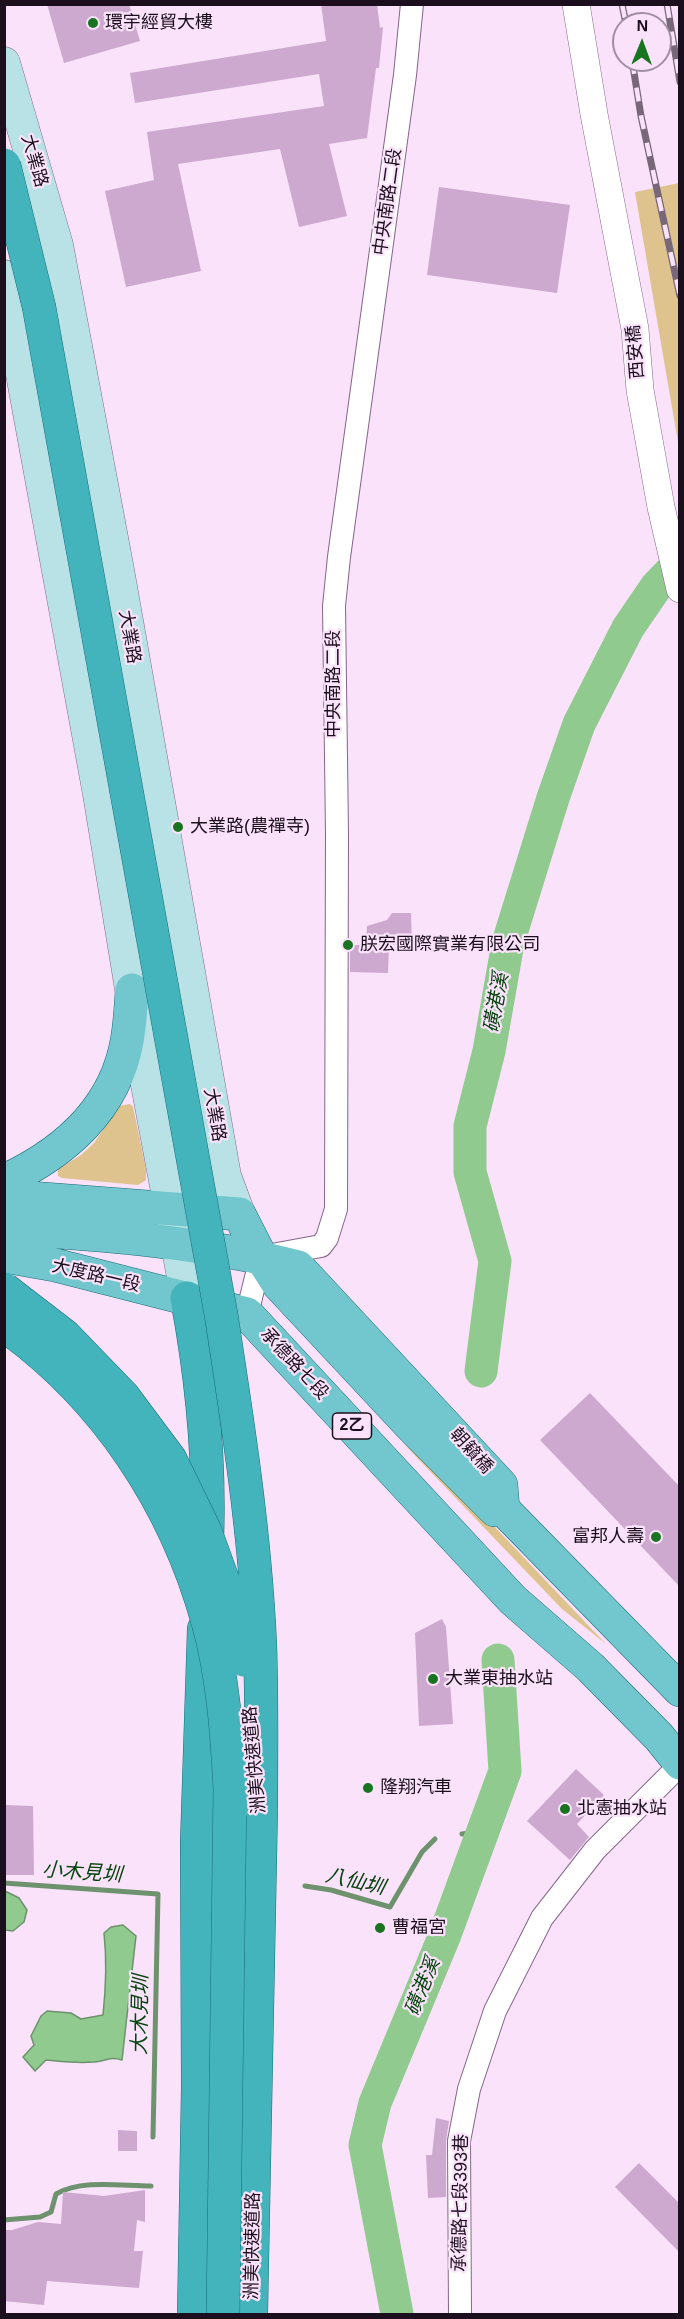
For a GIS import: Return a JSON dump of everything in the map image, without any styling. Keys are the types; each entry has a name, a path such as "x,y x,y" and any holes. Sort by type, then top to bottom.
{"highway":[{"path":"4,165 39,307 221,1314 243,1460 253,1549 260,1644 261,1808"},
{"name":"洲美快速道路","path":"4,1289 65,1336 123,1396 170,1459 205,1531 233,1608 252,1705 261,1808 251,2314"},
{"path":"187,1298 196,1349 207,1458 208,1523 197,1842 198,2087 194,2314"},
{"name":"洲美快速道路","path":"4,1324 26,1340 66,1376 102,1414 130,1452 164,1508 190,1564 209,1624 220,1675 227,1732 230,1789 222,2314"}],"main road":[{"name":"大業路","path":"4,63 57,245 225,1176 239,1214"},
{"path":"4,276 132,990 145,1074 187,1298"},
{"path":"4,1181 33,1167 65,1145 102,1106 127,1042 132,990"},
{"path":"4,1196 239,1214"},
{"name":"2乙","path":"239,1214 261,1257"},
{"path":"4,1228 177,1242 261,1257"},
{"name":"大度路一段","path":"4,1256 55,1265 187,1298"},
{"name":"朝籟橋","path":"261,1257 298,1267 440,1417 502,1497 495,1510 279,1285 261,1257"},
{"name":"承德路七段","path":"187,1298 247,1314 513,1600 590,1667 659,1737 680,1764"},
{"name":"2乙","path":"502,1497 680,1690"}],"street":[{"name":"中央南路二段","path":"261,1257 321,1246 327,1238 336,1209 337,834 334,606 405,75 412,4"},
{"name":"西安橋","path":"576,4 594,114 635,329 640,390 661,507 680,589"},
{"path":"247,1314 261,1257"},
{"name":"承德路七段393巷","path":"460,2314 459,2141 469,2089 495,2011 542,1918 595,1851 680,1764"}],"shaded area":[{"path":"680,183 679,448 635,192"},
{"path":"130,1104 133,1107 146,1169 146,1180 138,1185 58,1176 58,1169 81,1155 94,1143 119,1106"},
{"path":"403,1443 470,1501 606,1644 562,1609"},
{"path":"5,1891 19,1898 27,1910 24,1922 13,1931 5,1930"},
{"path":"123,1925 136,1936 122,2060 64,2062 46,2060 35,2071 23,2057 34,2045 31,2036 41,2016 47,2011 71,2013 81,2019 103,2015 106,1974 104,1933 111,1927"}],"building":[{"name":"環宇經貿大樓","path":"47,4 129,4 140,41 64,63"},
{"path":"321,4 377,4 380,28 383,27 379,68 376,68 367,138 329,144 347,216 299,227 280,149 178,164 201,271 126,287 105,191 154,180 147,132 324,106 319,74 135,103 130,73 326,41"},
{"path":"439,187 570,205 557,293 427,275"},
{"path":"392,913 411,913 412,945 389,945 388,973 350,972 350,945 366,945 367,926 387,920"},
{"name":"富邦人壽","path":"590,1393 680,1487 680,1587 540,1440"},
{"name":"大業東抽水站","path":"442,1619 446,1627 453,1724 419,1726 415,1633"},
{"name":"北憲抽水站","path":"576,1769 604,1795 577,1824 589,1837 570,1860 527,1821"},
{"path":"4,1805 33,1806 34,1875 4,1875"},
{"path":"436,2118 449,2121 446,2141 446,2197 428,2198 426,2155 432,2155"},
{"path":"118,2130 137,2131 137,2151 118,2151"},
{"path":"639,2163 680,2204 680,2253 615,2187"},
{"path":"145,2190 145,2222 137,2220 134,2251 143,2251 139,2288 47,2281 44,2305 4,2301 4,2230 12,2230 38,2222 61,2224 63,2192 104,2196"}],"waterway":[{"name":"磺港溪","path":"481,1371 495,1261 470,1172 470,1126 489,1051 508,943 553,798 579,724 628,628 656,587 680,562"},
{"name":"磺港溪","path":"397,2314 365,2145 375,2103 444,1937 505,1771 498,1660"},
{"name":"八仙圳","path":"462,1834 484,1831"},
{"name":"八仙圳","path":"305,1886 331,1890 390,1907 422,1852 435,1839"},
{"name":"大木見圳","path":"4,1883 158,1894 153,2137"},
{"path":"4,2220 40,2217 51,2212 56,2194 78,2186 102,2184 151,2186"}],"railway":[{"path":"622,4 624,12"},
{"path":"667,4 680,82"},
{"path":"634,72 641,116 680,296"}],"place":[{"name":"環宇經貿大樓","path":"93,23"},
{"name":"大業路(農禪寺)","path":"178,827"},
{"name":"朕宏國際實業有限公司","path":"348,945"},
{"name":"富邦人壽","path":"656,1537"},
{"name":"大業東抽水站","path":"433,1679"},
{"name":"隆翔汽車","path":"368,1788"},
{"name":"北憲抽水站","path":"565,1809"},
{"name":"曹福宮","path":"380,1928"}],"water label":[{"name":"小木見圳","path":"82,1873"}]}
